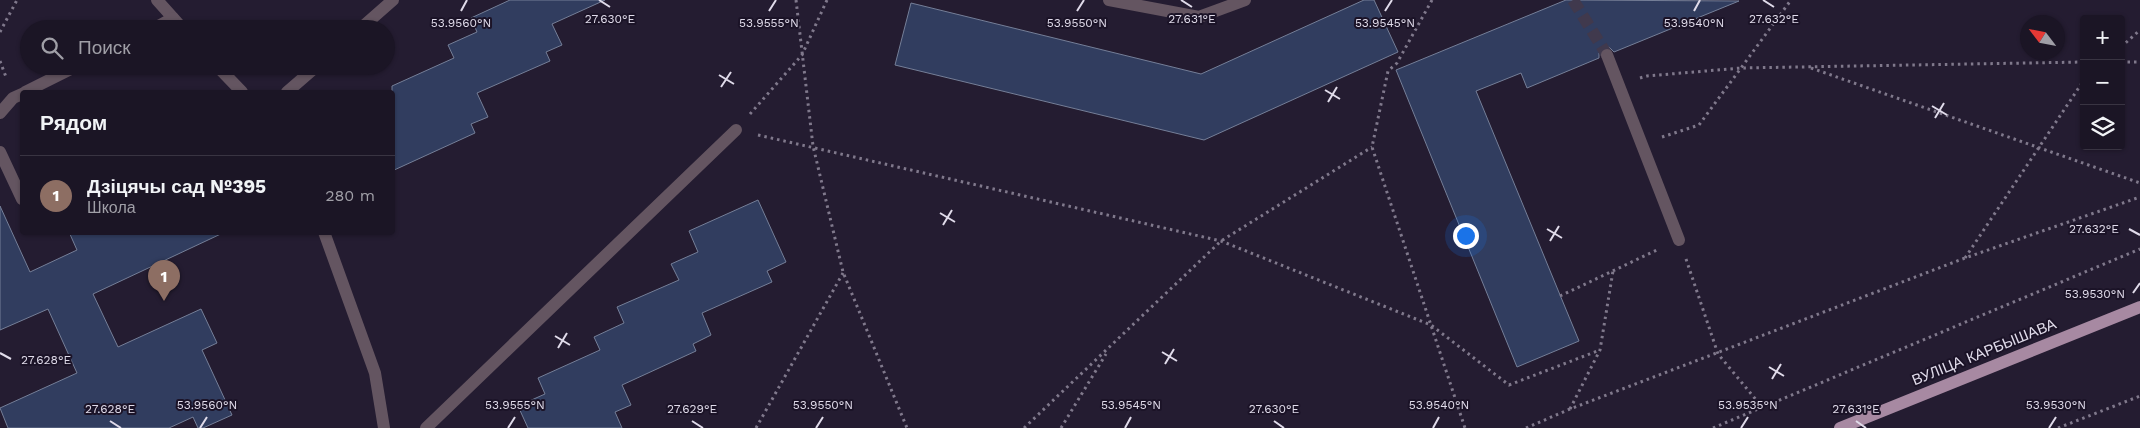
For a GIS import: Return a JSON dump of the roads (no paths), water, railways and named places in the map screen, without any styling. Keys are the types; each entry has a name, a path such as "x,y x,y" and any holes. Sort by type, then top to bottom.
{"main road":[{"name":"ВУЛІЦА КАРБЫШАВА","path":"1840,428 2140,307"}],"lane":[{"path":"157,0 173,18 169,20"},
{"path":"370,20 393,0"},
{"path":"1109,0 1199,17 1245,0"},
{"path":"1608,55 1618,87 1643,142 1679,240"},
{"path":"30,90 59,75"},
{"path":"226,75 240,90"},
{"path":"289,90 307,75"},
{"path":"0,113 13,98 20,95"},
{"path":"426,428 736,130"},
{"path":"0,152 20,195"},
{"path":"325,235 375,373 384,428"}],"tunnel":[{"path":"1573,0 1607,55"}],"place":[{"name":"Дзіцячы сад №395","path":"164,301"}]}
